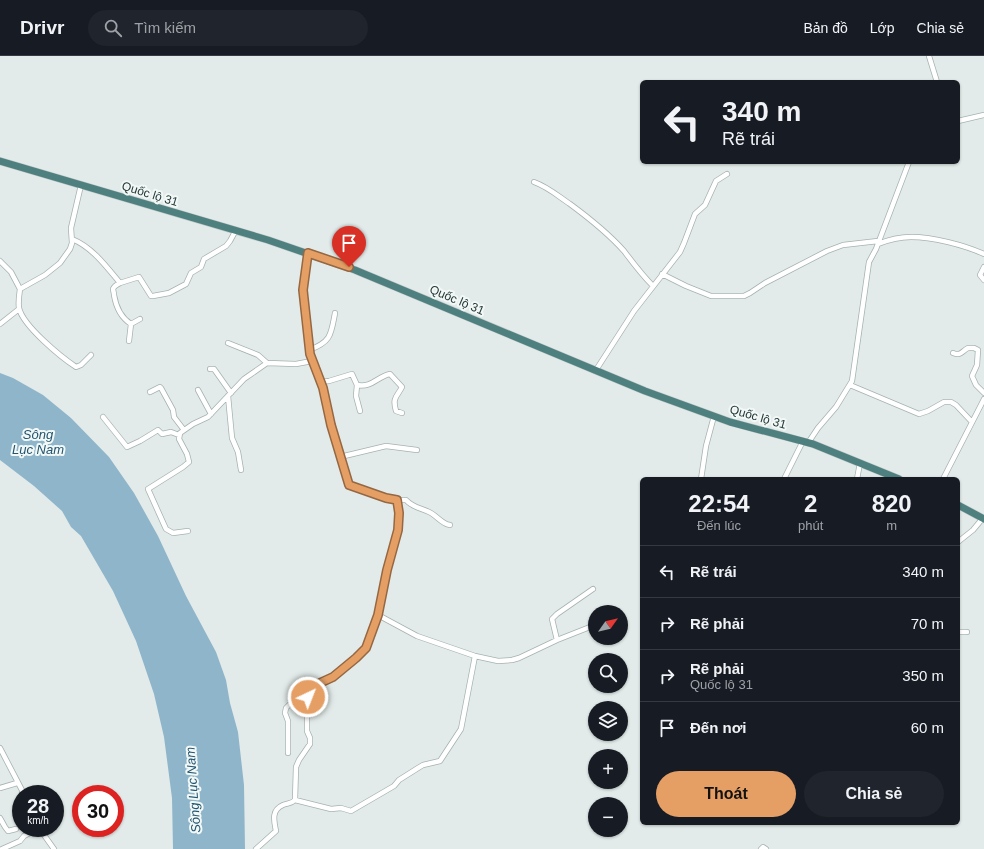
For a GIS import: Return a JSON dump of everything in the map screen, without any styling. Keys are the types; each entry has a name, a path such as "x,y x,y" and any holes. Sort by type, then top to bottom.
{"highway":[{"name":"Quốc lộ 31","path":"0,161 236,230 308,253 355,270 645,391 730,422 805,442 894,477"},
{"path":"960,506 983,517"}],"street":[{"path":"929,56 936,80"},
{"path":"960,121 984,115"},
{"path":"785,477 805,442 830,415 850,385 854,368 868,262 878,242 908,164"},
{"path":"596,370 634,311 680,252 695,214 705,204 716,181 727,174"},
{"path":"534,182 549,189 595,223 623,250 653,286"},
{"path":"20,289 45,275 60,263 70,249 72,239 71,228 81,185"},
{"path":"131,324 125,320 115,305 113,290 115,286 120,282 139,277 152,296 170,294 186,284 190,275 201,267 204,260 226,246 236,230"},
{"path":"662,274 711,296 744,296 765,283 827,251 843,245 910,237 950,243 984,254"},
{"path":"72,239 91,250 120,282"},
{"path":"308,253 303,290 310,350 312,361 321,382 331,425 349,485 386,498 406,500 410,504 431,513 446,524 450,525"},
{"path":"0,261 11,272 20,289 19,309 42,340 76,367 81,365 91,355"},
{"path":"984,267 980,275 984,280"},
{"path":"0,324 19,309"},
{"path":"310,350 321,346 326,341 335,313"},
{"path":"131,324 140,319"},
{"path":"129,342 131,324"},
{"path":"228,343 258,355 267,363"},
{"path":"953,353 958,355 968,348 978,350 977,365 972,374 972,379 984,393"},
{"path":"179,435 184,430 211,414 244,379 267,363 296,364 312,361"},
{"path":"210,369 216,372 229,395 232,438 238,452 241,470"},
{"path":"321,382 352,374 357,385 356,392 360,411"},
{"path":"357,385 364,386 390,374 402,387 396,396 394,403 396,411 402,413"},
{"path":"850,385 919,414 944,402 950,402 956,404 972,422"},
{"path":"150,392 160,387 161,388 173,410 174,417 184,430"},
{"path":"198,390 211,414"},
{"path":"944,477 984,399"},
{"path":"701,477 706,446 714,416"},
{"path":"103,417 127,447 158,430 162,434 170,432 179,435"},
{"path":"179,435 189,462 184,467 148,489 166,529 173,533 188,531"},
{"path":"340,457 386,446 417,450"},
{"path":"858,477 860,463"},
{"path":"295,800 296,767 310,744 310,738 307,731 309,688 333,677 363,652 378,615 387,570 398,530 399,513 397,500"},
{"path":"960,540 973,530 983,517"},
{"path":"557,640 552,619 593,589"},
{"path":"378,615 417,636 493,661 512,660 588,627"},
{"path":"960,632 967,632"},
{"path":"256,849 276,831 274,816 276,810 282,805 292,803 295,800 331,809 341,808 351,811 394,786 399,780 423,765 440,761 461,729 475,656"},
{"path":"288,753 288,721 285,713 286,708 290,704 308,697"},
{"path":"0,748 17,783 0,788"},
{"path":"0,818 5,828 8,831 12,830"},
{"path":"2,849 20,841 23,837"},
{"path":"45,837 54,849"},
{"path":"761,849 763,847 766,849"}],"water":[{"name":"Sông Lục Nam","path":"0,373 13,378 43,395 71,418 109,457 134,493 158,536 186,596 216,652 226,680 230,703 238,732 244,785 245,849 173,849 172,798 164,737 154,694 136,641 113,591 81,536 71,527 62,511 34,486 0,460"}],"route":[{"path":"308,697 309,688 333,677 366,648 378,615 389,559 398,530 399,513 397,500 386,498 349,485 336,444 323,388 310,354 303,290 308,253 349,267"}]}
